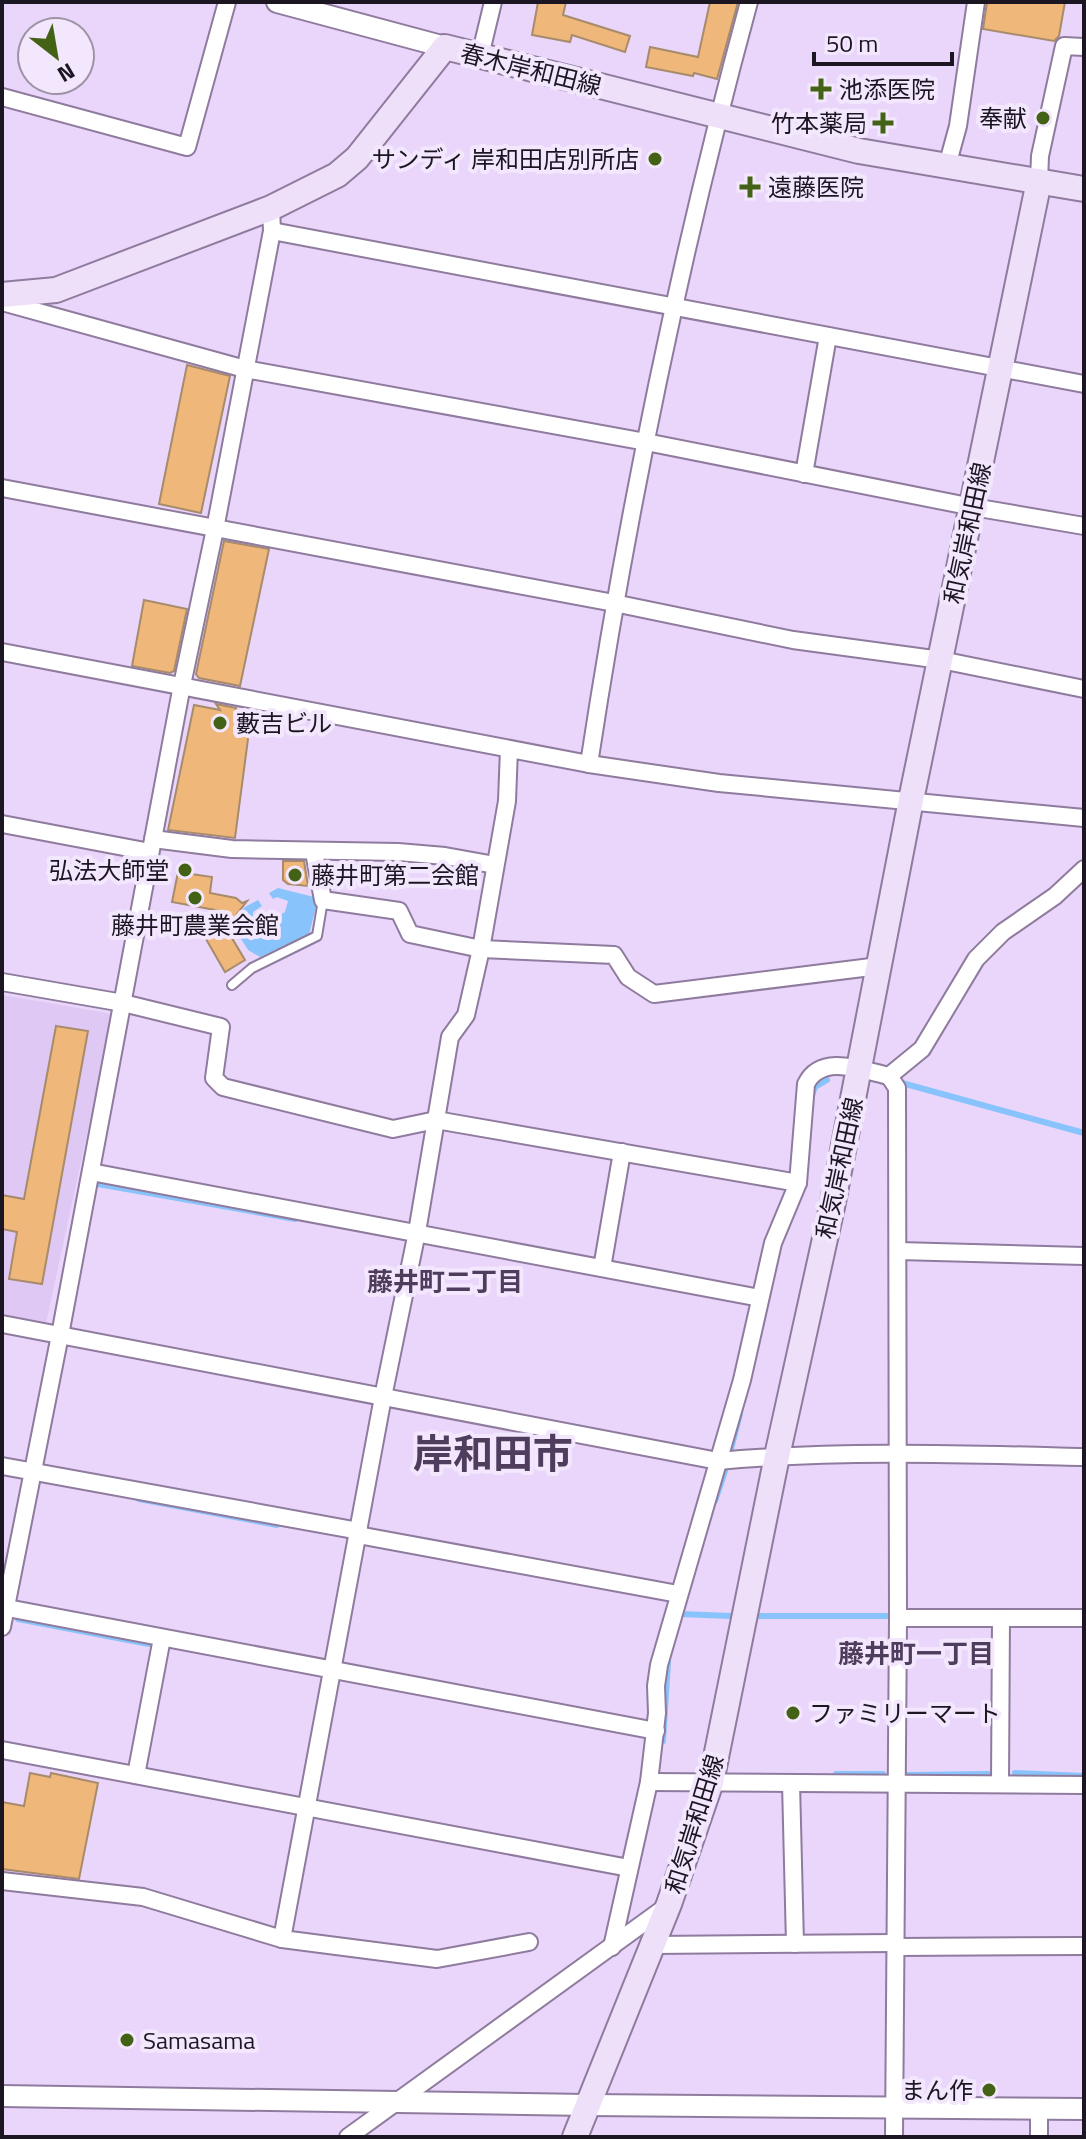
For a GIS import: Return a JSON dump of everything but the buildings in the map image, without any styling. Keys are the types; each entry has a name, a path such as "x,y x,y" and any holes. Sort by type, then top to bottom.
{"main road":[{"name":"春木岸和田線","path":"2,295 56,290 271,220 357,158 445,47 859,151 1084,189"},
{"name":"和気岸和田線","path":"575,2137 669,1904 711,1782 777,1456 832,1207 911,800 1039,181"}],"street":[{"path":"2,97 187,147 227,2"},
{"path":"277,2 445,47"},
{"path":"480,56 493,2"},
{"path":"589,764 614,603 646,442 718,116 749,2"},
{"path":"947,166 958,126 976,2"},
{"path":"1039,181 1040,156 1064,46 1084,47"},
{"path":"2,1627 182,685 215,529 271,220 676,307 1084,384"},
{"path":"2,302 245,369 1084,526"},
{"path":"804,474 828,336"},
{"path":"2,488 614,603 793,640 941,660 1084,689"},
{"path":"2,652 589,764 719,783 1084,818"},
{"path":"282,1939 383,1397 417,1232 450,1037 466,1015 481,949 507,801 509,749"},
{"path":"2,824 152,846 398,852 495,865"},
{"path":"314,852 323,900 399,911 410,934 481,949 614,955 628,977 654,994 879,966"},
{"path":"889,1076 922,1049 976,959 1003,932 1055,896 1084,869"},
{"path":"2,982 123,1003 221,1027 214,1078 223,1087 393,1129 436,1120 798,1183"},
{"path":"612,1947 649,1782 656,1731 656,1686 678,1594 742,1380 773,1243 798,1183 806,1084 810,1075 828,1065 889,1076 897,1088 899,1251 894,2137"},
{"path":"602,1268 622,1152"},
{"path":"91,1172 760,1298"},
{"path":"899,1251 1084,1256"},
{"path":"2,1324 718,1461 896,1452 1084,1457"},
{"path":"2,1466 678,1594"},
{"path":"4,1608 656,1731"},
{"path":"898,1618 1084,1618"},
{"path":"1000,1784 1001,1618"},
{"path":"136,1775 162,1638"},
{"path":"2,1750 629,1868"},
{"path":"649,1782 1084,1785"},
{"path":"791,1783 795,1944"},
{"path":"2,1881 143,1897 282,1939 437,1959 529,1942"},
{"path":"348,2137 669,1904"},
{"path":"652,1945 1084,1946"},
{"path":"2,2096 1084,2109"},
{"path":"1039,2108 1039,2137"}],"lane":[{"path":"232,985 252,968 317,936 323,900"}],"shaded area":[{"path":"2,995 113,1014 46,1323 2,1314"}],"water":[{"path":"278,888 318,898 309,935 260,957 248,950 231,923 245,907 258,900 262,906 253,912 253,923 267,923 285,912 288,901 277,897 273,899 269,893"}],"waterway":[{"path":"811,1098 815,1087 827,1080"},
{"path":"902,1083 1084,1133"},
{"path":"98,1184 295,1219"},
{"path":"731,1449 740,1414"},
{"path":"715,1501 725,1471"},
{"path":"139,1499 277,1525"},
{"path":"680,1614 731,1616"},
{"path":"754,1616 887,1616"},
{"path":"18,1619 149,1644"},
{"path":"663,1741 668,1662"},
{"path":"1015,1773 1084,1776"},
{"path":"836,1774 883,1774"},
{"path":"908,1775 988,1774"}],"place":[{"name":"池添医院","path":"821,89"},
{"name":"奉献","path":"1043,118"},
{"name":"竹本薬局","path":"883,123"},
{"name":"サンディ 岸和田店別所店","path":"655,159"},
{"name":"遠藤医院","path":"750,187"},
{"name":"藪吉ビル","path":"220,723"},
{"name":"弘法大師堂","path":"185,870"},
{"name":"藤井町第二会館","path":"295,875"},
{"name":"藤井町農業会館","path":"195,898"},
{"name":"ファミリーマート","path":"793,1713"},
{"name":"Samasama","path":"127,2040"},
{"name":"まん作","path":"989,2090"}],"district":[{"name":"藤井町二丁目","path":"445,1281"},
{"name":"岸和田市","path":"493,1453"},
{"name":"藤井町一丁目","path":"916,1653"}]}
